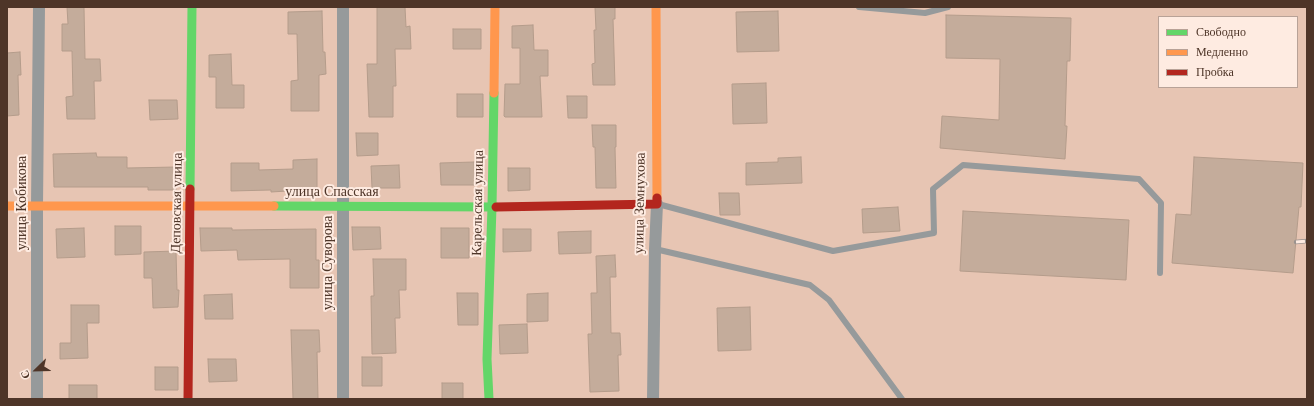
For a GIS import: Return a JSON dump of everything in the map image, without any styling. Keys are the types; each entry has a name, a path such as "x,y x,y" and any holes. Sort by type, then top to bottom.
{"street":[{"name":"улица Кобикова","path":"37,399 39,7"},
{"name":"Деповская улица","path":"188,399 192,7"},
{"name":"улица Суворова","path":"343,7 343,399"},
{"name":"Карельская улица","path":"489,399 487,359 492,207 495,7"},
{"name":"улица Земнухова","path":"653,399 657,204 656,7"},
{"name":"улица Спасская","path":"7,206 191,205 492,207 657,204"}],"lane":[{"path":"859,7 925,13 935,9 948,7"},
{"path":"657,204 833,251 934,233 933,189 963,165 1139,179 1161,203 1160,273"},
{"path":"655,249 810,285 829,300 902,399"}],"building":[{"path":"67,7 84,7 85,59 100,59 101,81 94,81 95,119 67,119 66,97 73,96 72,51 62,51 62,24 68,24"},
{"path":"377,7 405,7 406,27 410,26 411,49 395,49 396,86 393,86 393,117 369,117 367,64 377,64"},
{"path":"595,7 615,7 615,19 613,19 615,85 593,85 592,64 595,63 594,30 596,30"},
{"path":"322,11 323,52 325,52 326,74 319,75 319,111 291,111 291,81 298,80 297,34 288,34 288,12"},
{"path":"778,11 779,51 737,52 736,12"},
{"path":"946,15 1071,18 1070,61 1067,61 1065,126 1067,126 1065,159 940,148 942,116 999,120 1000,59 946,58"},
{"path":"533,25 534,50 548,50 548,76 540,76 542,117 505,117 505,84 520,84 520,48 512,48 512,26"},
{"path":"453,29 481,29 481,49 453,49"},
{"path":"20,52 21,75 18,75 19,115 7,116 7,53"},
{"path":"231,54 232,85 244,85 244,108 216,108 216,77 209,77 209,55"},
{"path":"766,83 767,123 733,124 732,84"},
{"path":"457,94 483,94 483,117 457,117"},
{"path":"567,96 587,96 587,118 568,118"},
{"path":"149,100 177,100 178,119 150,120"},
{"path":"592,125 616,125 616,188 596,188 595,147 593,147"},
{"path":"356,133 378,133 378,155 357,156"},
{"path":"96,153 97,157 127,157 127,168 176,167 176,190 148,190 148,187 54,187 53,154"},
{"path":"801,157 802,183 746,185 746,163 778,162 778,158"},
{"path":"1194,157 1303,163 1301,207 1299,207 1293,273 1172,263 1176,214 1191,215"},
{"path":"317,159 317,189 287,189 287,191 271,192 271,190 231,191 231,163 259,163 259,170 293,169 293,160"},
{"path":"474,162 475,185 441,185 440,163"},
{"path":"399,165 400,188 372,188 371,166"},
{"path":"508,168 530,168 530,190 508,191"},
{"path":"719,193 739,193 740,215 720,215"},
{"path":"898,207 900,231 863,233 862,209"},
{"path":"963,211 1129,220 1126,280 960,271"},
{"path":"115,226 141,226 141,254 115,255"},
{"path":"352,227 380,227 381,249 353,250"},
{"path":"84,228 85,257 57,258 56,229"},
{"path":"200,228 232,228 232,230 316,229 316,260 319,260 319,288 290,288 290,259 238,260 237,250 201,251"},
{"path":"441,228 469,228 469,258 441,258"},
{"path":"503,229 531,229 531,251 503,252"},
{"path":"591,231 591,253 559,254 558,232"},
{"path":"176,251 177,290 179,290 178,307 153,308 152,278 144,278 144,252"},
{"path":"615,255 616,277 610,277 611,333 620,333 621,355 618,355 619,391 590,392 588,334 592,334 591,293 597,293 596,256"},
{"path":"373,259 406,259 406,290 399,290 400,318 395,318 396,353 372,354 371,296 374,296"},
{"path":"457,293 478,293 478,325 458,325"},
{"path":"548,293 548,321 527,322 527,294"},
{"path":"232,294 233,319 205,319 204,295"},
{"path":"71,305 99,305 99,323 87,323 88,358 60,359 60,343 71,343"},
{"path":"750,307 751,350 718,351 717,308"},
{"path":"527,324 528,353 500,354 499,325"},
{"path":"291,330 319,330 320,352 317,352 318,399 293,399"},
{"path":"362,357 382,357 382,386 362,386"},
{"path":"208,359 236,359 237,381 209,382"},
{"path":"155,367 178,367 178,390 155,390"},
{"path":"442,383 463,383 463,399 442,399"},
{"path":"69,385 97,385 97,399 69,399"}],"railway":[{"path":"1296,242 1307,241"}],"traffic: fast":[{"path":"190,189 192,7"},
{"path":"489,399 487,359 494,93"},
{"path":"274,206 496,207"}],"traffic: slow":[{"path":"494,93 495,7"},
{"path":"656,7 657,198"},
{"path":"7,206 274,206"}],"traffic: jam":[{"path":"188,399 190,189"},
{"path":"496,207 657,204 657,198"}]}
